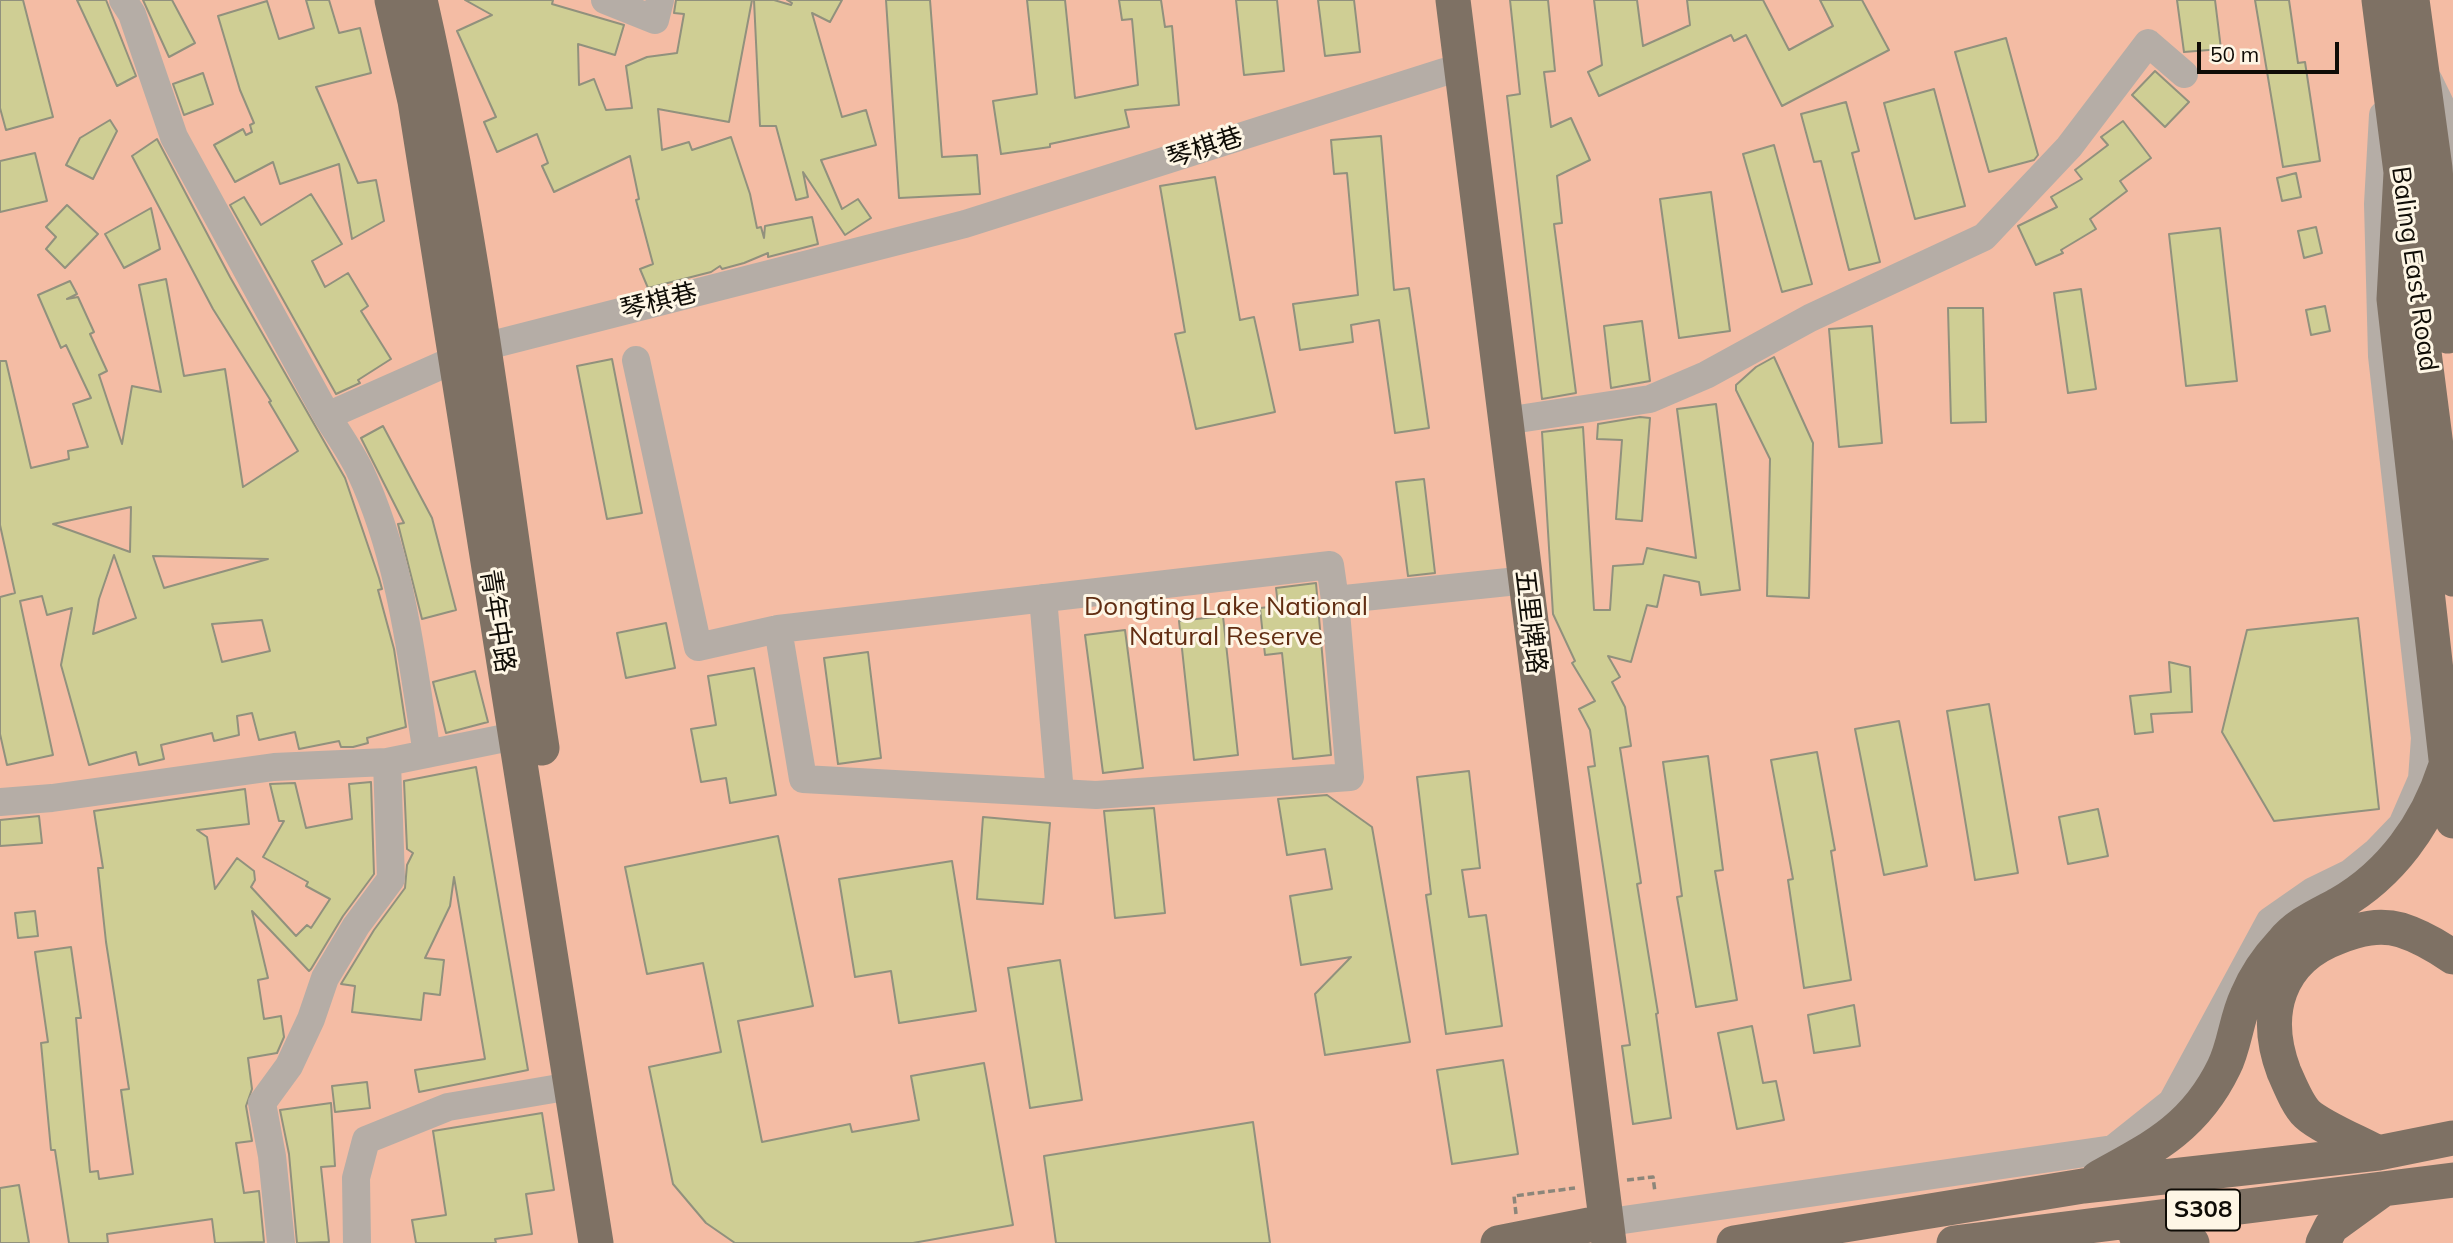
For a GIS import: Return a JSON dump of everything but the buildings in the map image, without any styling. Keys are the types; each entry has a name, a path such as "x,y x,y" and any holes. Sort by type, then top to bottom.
{"main road":[{"name":"青年中路","path":"392,0 469,353 616,1243"},
{"name":"青年中路","path":"420,0 442,97 469,353 515,736 596,1243"},
{"name":"五里牌路","path":"1435,0 1508,582 1593,1185"},
{"name":"五里牌路","path":"1453,0 1505,421 1599,1233"},
{"name":"Baling East Road","path":"2379,0 2420,298 2453,579"},
{"name":"Baling East Road","path":"2412,0 2421,63 2444,167 2444,308 2453,377"},
{"path":"2444,167 2453,243"},
{"path":"2401,173 2394,299 2453,821"},
{"path":"2083,1186 2156,1146 2183,1126 2223,1068 2246,997 2277,948 2310,918 2341,903 2392,863 2434,803 2445,765"},
{"path":"2453,957 2430,942 2399,930 2364,928 2319,944 2300,958 2274,1006 2275,1046 2290,1087 2307,1114 2394,1150 2453,1150"},
{"name":"S308","path":"1734,1243 2083,1186 2394,1150 2453,1138"},
{"name":"S308","path":"1954,1243 2453,1180"},
{"path":"2323,1243 2331,1227 2386,1187"},
{"path":"1509,1241 1599,1233"},
{"path":"2014,1234 2180,1236 2192,1243"}],"street":[{"path":"123,0 132,14 174,137 360,471 382,531 400,601 427,754"},
{"path":"605,0 655,20 660,0"},
{"path":"1505,421 1650,399 1706,375 1810,318 1984,237 2069,147 2148,43 2184,74"},
{"path":"1599,1233 2113,1149 2172,1102 2270,921 2313,891 2350,873 2377,851 2402,825 2422,779 2425,738 2382,356 2378,204 2386,56"},
{"path":"2421,63 2449,114 2444,167"},
{"name":"琴棋巷","path":"327,416 469,353 965,224 1444,72"},
{"path":"636,360 698,647 778,629 1331,565 1350,777 1096,795 803,779 778,629"},
{"path":"1335,600 1508,582"},
{"path":"1043,598 1060,793"},
{"path":"0,802 52,798 274,767 387,762 515,736"},
{"path":"281,1243 272,1156 262,1103 289,1066 311,1019 325,978 356,926 391,879 387,762"},
{"path":"356,1243 356,1178 366,1140 448,1107 571,1086"}],"path":[{"path":"1509,1241 1514,1196 1653,1177"}],"green space":[{"name":"Dongting Lake National Natural Reserve","path":"0,0 2453,0 2453,1243 0,1243"}]}
